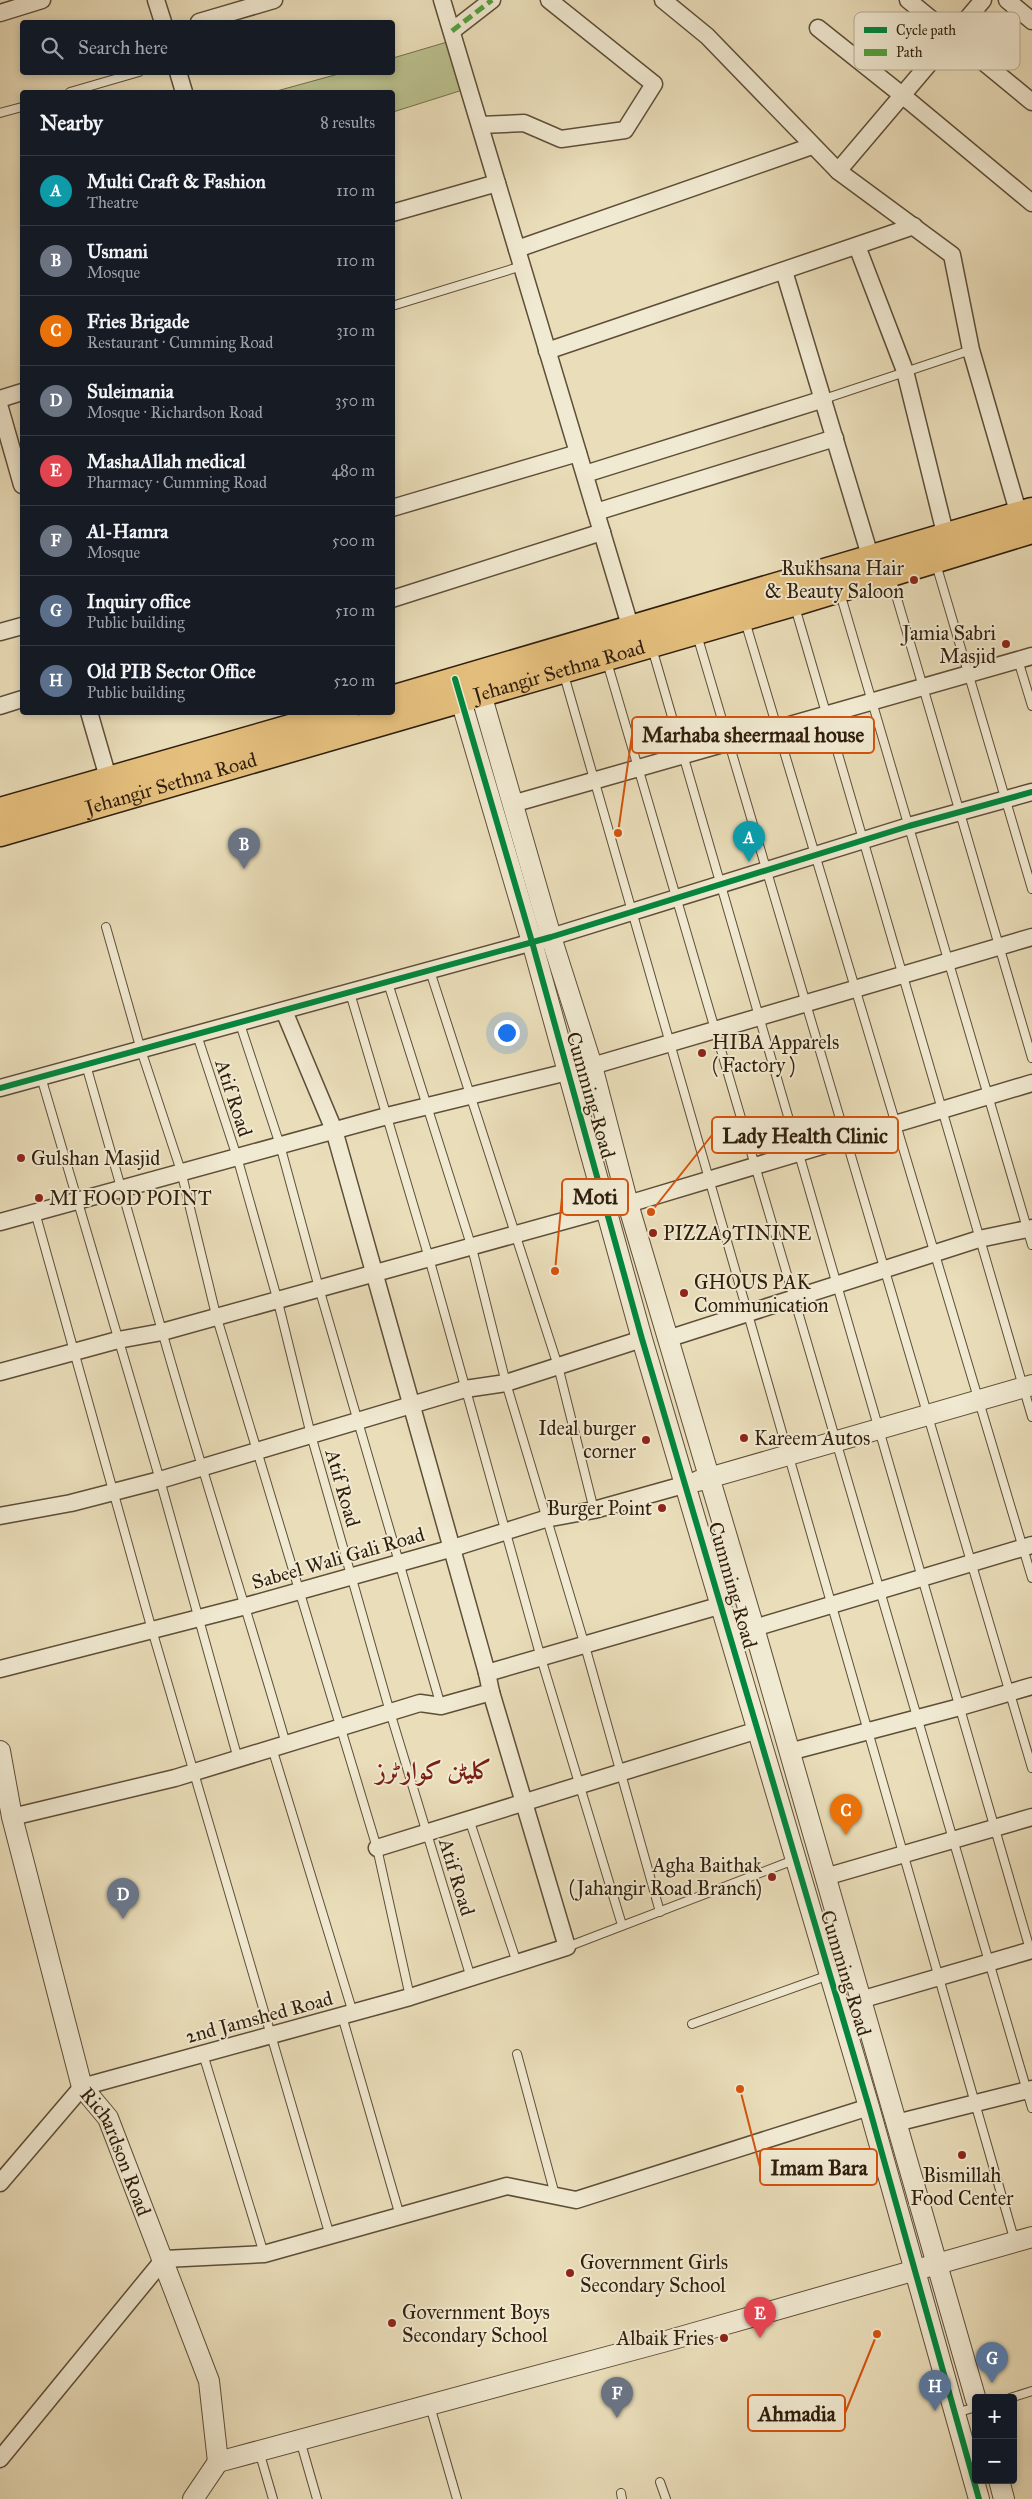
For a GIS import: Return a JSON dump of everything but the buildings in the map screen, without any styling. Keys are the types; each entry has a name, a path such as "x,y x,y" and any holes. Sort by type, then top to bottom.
{"highway":[{"name":"Jehangir Sethna Road","path":"395,709 940,548 1028,518"},
{"name":"Jehangir Sethna Road","path":"395,698 563,670 606,657 641,637 696,630 839,589 880,566"},
{"name":"Jehangir Sethna Road","path":"0,811 336,715"},
{"name":"Jehangir Sethna Road","path":"0,833 376,715"}],"street":[{"path":"0,13 42,0"},
{"path":"156,0 162,20"},
{"path":"206,20 274,0"},
{"path":"442,0 602,532 641,637"},
{"path":"452,32 492,0"},
{"path":"480,125 524,123 561,139 625,130 654,84 549,0"},
{"path":"663,0 706,36 838,171 952,255 971,350 1028,518"},
{"path":"908,0 923,12"},
{"path":"973,12 983,0"},
{"path":"1007,0 1032,21"},
{"path":"818,28 854,57"},
{"path":"871,70 1032,203"},
{"path":"838,171 923,70"},
{"path":"993,70 1032,102"},
{"path":"179,75 183,90"},
{"path":"517,249 812,146"},
{"path":"395,212 497,183"},
{"path":"546,351 914,226"},
{"path":"857,246 905,371 940,548"},
{"path":"784,271 835,438 880,566"},
{"path":"0,399 20,393"},
{"path":"585,474 824,399"},
{"path":"0,408 20,475"},
{"path":"596,512 835,438"},
{"path":"395,507 578,453"},
{"path":"395,599 602,532"},
{"path":"0,632 20,627"},
{"path":"512,804 1025,658"},
{"name":"Cumming Road","path":"468,686 512,804 551,937 592,1066 628,1204 754,1628 974,2394"},
{"name":"Cumming Road","path":"468,686 566,1071 607,1209 642,1339 687,1484 795,1860 869,2107 913,2270 979,2499"},
{"path":"0,706 20,700"},
{"path":"90,715 109,781"},
{"path":"0,1088 240,1024 551,937 816,857 909,826 1032,792"},
{"path":"0,1222 77,1199 236,1158 387,1116 592,1066 1032,937"},
{"path":"284,1011 334,1130 373,1274 453,1548 491,1692 567,1947"},
{"path":"628,1204 1032,1083"},
{"path":"0,1372 118,1340 162,1332 277,1298 472,1248 607,1209"},
{"path":"668,1339 979,1239 1030,1234"},
{"path":"0,1516 114,1492 160,1480 465,1389 506,1383 642,1339"},
{"path":"687,1484 1027,1386"},
{"name":"Sabeel Wali Gali Road","path":"0,1668 152,1630 199,1616 246,1606 453,1548 545,1519 594,1510 687,1484"},
{"path":"754,1628 1027,1547"},
{"path":"487,1673 722,1605"},
{"path":"789,1752 918,1719 1032,1686"},
{"path":"12,1817 196,1772 420,1703 441,1706 491,1692"},
{"path":"377,1848 758,1730"},
{"name":"Richardson Road","path":"0,1751 12,1817 82,2087 108,2118 164,2259 209,2382 218,2462"},
{"path":"825,1878 1032,1817"},
{"name":"2nd Jamshed Road","path":"82,2087 410,1997 567,1947"},
{"path":"860,2000 989,1962 1032,1952"},
{"path":"0,2183 82,2087"},
{"path":"896,2123 1029,2089"},
{"path":"0,2459 164,2259 264,2254 507,2186 576,2200 869,2107"},
{"path":"193,2499 218,2462 430,2406 1024,2239"},
{"path":"1000,2484 1004,2499"}],"lane":[{"path":"77,90 129,75"},
{"path":"0,113 20,107"},
{"path":"395,305 522,266"},
{"path":"824,399 971,350"},
{"path":"940,548 969,674 1032,889"},
{"path":"880,566 923,687 1032,1058"},
{"path":"839,589 1030,1234"},
{"path":"793,603 979,1239 1027,1386 1032,1417"},
{"path":"744,616 977,1401 1027,1547 1032,1578"},
{"path":"696,630 1032,1768"},
{"path":"641,637 683,755 1032,1952"},
{"path":"606,657 989,1962 1029,2089 1032,2108"},
{"path":"1025,658 1032,706"},
{"path":"563,670 975,2103 1024,2239"},
{"path":"106,927 141,1050 181,1171 216,1315 377,1848 410,1997"},
{"path":"430,971 558,1366 594,1510"},
{"path":"388,983 472,1248 506,1383 545,1519 585,1646 660,1912"},
{"path":"350,993 429,1258 541,1658 622,1925"},
{"path":"240,1024 280,1145 319,1288 441,1706"},
{"name":"Atif Road","path":"197,1035 236,1158 277,1298 311,1435 390,1712 471,1978"},
{"path":"86,1065 162,1332 246,1606 279,1746 400,2216"},
{"path":"41,1077 160,1480 238,1759"},
{"path":"35,1212 152,1630 196,1772 330,2236"},
{"path":"469,1820 517,1963"},
{"path":"567,1947 795,1860"},
{"path":"692,2024 829,1975"},
{"path":"203,2054 264,2254"},
{"path":"517,2054 555,2196"},
{"path":"1017,2396 1032,2392"},
{"path":"430,2406 457,2499"},
{"path":"954,2413 972,2409"},
{"path":"300,2440 317,2499"},
{"path":"259,2451 273,2499"},
{"path":"660,2482 666,2499"}],"green space":[{"path":"454,40 469,88 395,111 395,90 280,90 335,75 395,75 395,57"}],"marked path":[{"path":"452,31 492,0"}],"cycle path":[{"path":"455,679 532,942 642,1339 869,2107 979,2499"},
{"path":"0,1088 551,937 909,826 1032,792"}],"place":[{"name":"Rukhsana Hair & Beauty Saloon","path":"914,580"},
{"name":"Jamia Sabri Masjid","path":"1006,644"},
{"name":"Marhaba sheermaal house","path":"618,833"},
{"name":"Multi Craft & Fashion","path":"749,862"},
{"name":"Usmani","path":"244,869"},
{"name":"HIBA Apparels ( Factory )","path":"702,1053"},
{"name":"Gulshan Masjid","path":"21,1158"},
{"name":"MI FOOD POINT","path":"39,1198"},
{"name":"Lady Health Clinic","path":"651,1212"},
{"name":"PIZZA9TININE","path":"653,1233"},
{"name":"Moti","path":"555,1271"},
{"name":"GHOUS PAK Communication","path":"684,1293"},
{"name":"Kareem Autos","path":"744,1438"},
{"name":"Ideal burger corner","path":"646,1440"},
{"name":"Burger Point","path":"662,1508"},
{"name":"Fries Brigade","path":"846,1835"},
{"name":"Agha Baithak (Jahangir Road Branch)","path":"772,1877"},
{"name":"Suleimania","path":"123,1919"},
{"name":"Imam Bara","path":"740,2089"},
{"name":"Bismillah Food Center","path":"962,2155"},
{"name":"Government Girls Secondary School","path":"570,2273"},
{"name":"Government Boys Secondary School","path":"392,2323"},
{"name":"Ahmadia","path":"877,2334"},
{"name":"Albaik Fries","path":"724,2338"},
{"name":"MashaAllah medical","path":"760,2338"},
{"name":"Inquiry office","path":"992,2383"},
{"name":"Old PIB Sector Office","path":"935,2411"},
{"name":"Al-Hamra","path":"617,2418"}],"district":[{"name":"کلیٹن کوارٹرز","path":"434,1770"}]}
